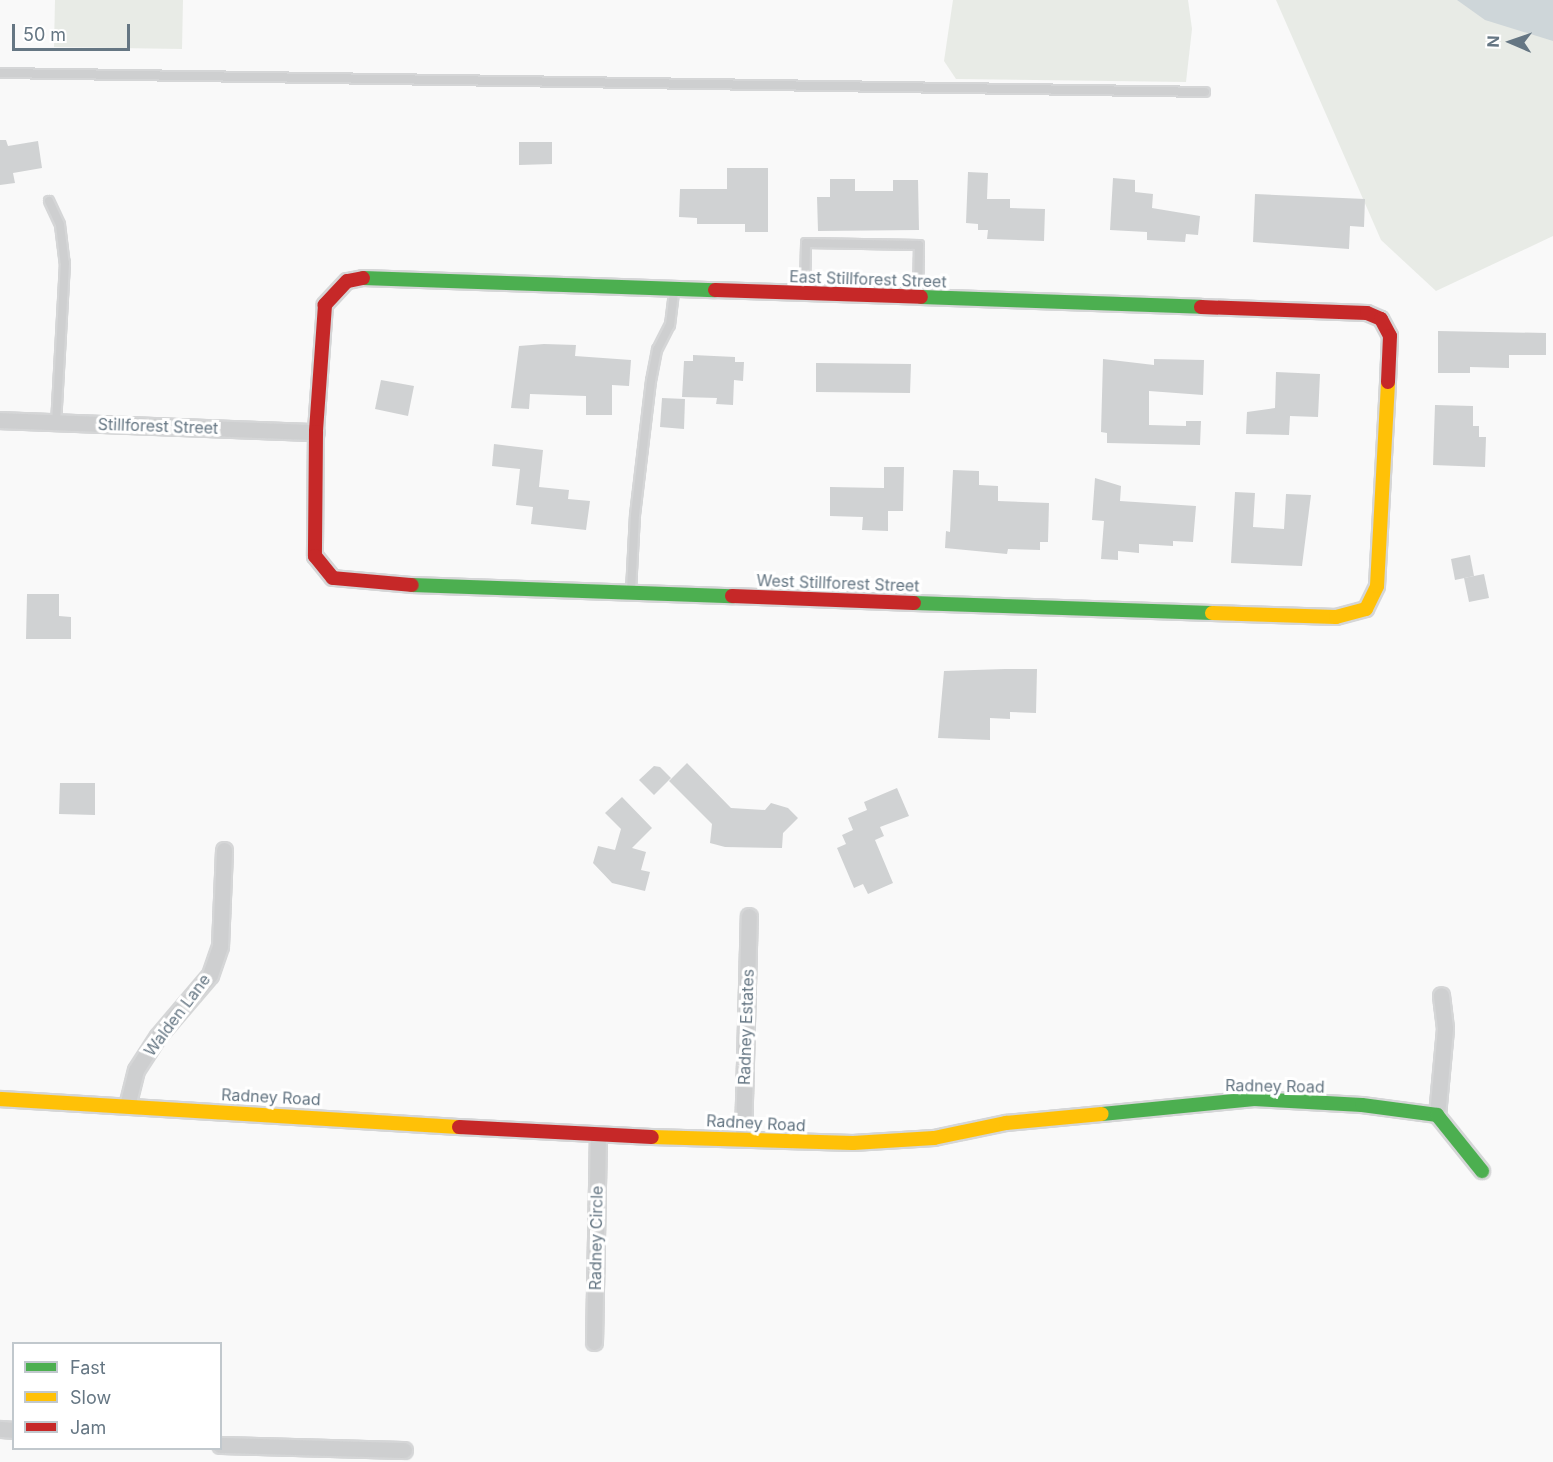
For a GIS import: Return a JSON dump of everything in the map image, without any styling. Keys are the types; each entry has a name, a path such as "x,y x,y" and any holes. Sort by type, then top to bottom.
{"street":[{"name":"East Stillforest Street","path":"316,432 325,305 347,281 363,278 1367,313 1382,319 1390,336 1383,484"},
{"name":"Stillforest Street","path":"0,420 316,432"},
{"name":"West Stillforest Street","path":"316,432 315,555 333,578 371,584 1336,616 1365,609 1377,586 1383,484"},
{"name":"Walden Lane","path":"127,1106 136,1070 158,1036 210,975 220,946 224,850"},
{"name":"Radney Estates","path":"742,1138 749,916"},
{"path":"1441,995 1445,1028 1437,1115 1482,1171"},
{"name":"Radney Road","path":"0,1099 598,1135 891,1142 1006,1124 1254,1099 1362,1105 1437,1115"},
{"name":"Radney Circle","path":"594,1342 598,1135"},
{"path":"222,1445 404,1450"}],"lane":[{"path":"0,73 1205,92"},
{"path":"49,201 60,225 65,263 56,422"},
{"path":"805,293 806,243 919,245 918,297"},
{"path":"631,592 635,515 651,381 657,350 670,325 674,289"}],"shaded area":[{"path":"55,0 183,0 182,49 54,47"},
{"path":"953,0 1188,0 1192,29 1186,82 956,79 944,61"},
{"path":"1276,0 1553,0 1553,236 1436,291 1381,240"},
{"path":"1457,0 1553,0 1553,41 1485,20"}],"building":[{"path":"0,140 6,140 8,146 38,141 42,168 13,173 15,183 0,185"},
{"path":"519,142 552,142 552,164 519,165"},
{"path":"727,168 768,168 768,232 745,232 745,224 697,224 697,218 679,217 680,189 727,189"},
{"path":"968,172 988,173 987,199 1010,199 1010,208 1045,209 1044,241 987,239 988,230 978,230 978,224 966,223"},
{"path":"1113,178 1135,180 1135,192 1153,194 1152,208 1200,216 1198,235 1186,234 1185,242 1147,240 1147,232 1110,230"},
{"path":"830,179 855,179 855,191 893,191 893,180 918,180 919,230 818,231 817,197 830,197"},
{"path":"1255,194 1365,199 1364,227 1350,226 1349,249 1253,242"},
{"path":"1438,331 1546,333 1546,355 1509,355 1509,368 1470,367 1470,373 1438,373"},
{"path":"576,345 575,356 631,360 629,386 612,385 612,415 586,415 586,396 530,394 529,409 511,408 519,346"},
{"path":"693,355 735,357 735,362 744,362 743,381 734,380 733,405 716,404 717,398 682,397 684,361 693,361"},
{"path":"1103,359 1154,365 1154,359 1204,360 1203,395 1149,391 1149,425 1186,426 1186,421 1201,421 1200,445 1107,443 1107,433 1101,432"},
{"path":"816,363 911,364 910,393 816,392"},
{"path":"1276,372 1320,374 1318,417 1290,416 1289,435 1246,434 1247,412 1275,408"},
{"path":"381,380 414,386 408,416 375,409"},
{"path":"662,398 685,399 684,429 660,427"},
{"path":"1435,405 1473,406 1473,426 1479,426 1479,437 1486,437 1485,467 1433,465"},
{"path":"494,444 543,450 539,487 569,490 568,499 590,501 586,530 531,524 533,507 516,505 520,469 492,466"},
{"path":"884,467 904,467 903,511 888,511 888,531 862,530 863,517 830,516 830,487 884,488"},
{"path":"953,470 979,471 979,485 998,486 998,501 1049,503 1048,542 1040,542 1040,550 1008,549 1007,554 945,548 946,531 950,532"},
{"path":"1095,478 1121,486 1120,501 1196,506 1193,542 1173,541 1173,546 1139,544 1139,553 1118,551 1118,560 1101,559 1104,521 1092,520"},
{"path":"1235,492 1255,493 1253,527 1284,529 1286,494 1311,495 1302,566 1231,563"},
{"path":"1470,555 1474,576 1455,580 1451,559"},
{"path":"1484,574 1489,598 1469,602 1464,578"},
{"path":"27,594 59,594 59,616 71,617 71,639 26,639"},
{"path":"1037,669 1036,713 1010,712 1010,719 990,718 990,740 938,738 944,671"},
{"path":"687,763 731,808 765,810 771,803 788,808 798,818 783,833 782,848 725,847 710,843 712,824 669,781"},
{"path":"654,766 660,767 671,778 654,795 639,780"},
{"path":"60,783 95,783 95,815 59,814"},
{"path":"897,788 909,816 880,827 884,836 875,840 893,883 868,894 863,884 854,888 837,848 846,844 842,835 853,830 848,818 867,810 864,802"},
{"path":"622,797 652,828 632,848 646,852 641,870 650,872 645,891 612,883 593,863 598,846 615,850 621,829 605,813"}],"traffic: fast":[{"path":"363,278 715,290"},
{"path":"921,297 1201,307"},
{"path":"412,585 732,596"},
{"path":"914,603 1212,613"},
{"path":"1102,1114 1254,1099 1362,1105 1437,1115 1482,1171"}],"traffic: slow":[{"path":"1212,613 1336,617 1366,609 1377,586 1388,382"},
{"path":"0,1099 459,1127"},
{"path":"652,1137 853,1143 934,1138 1006,1123 1102,1114"}],"traffic: jam":[{"path":"363,278 347,281 325,305 316,432 315,556 333,578 412,585"},
{"path":"715,290 921,297"},
{"path":"1201,307 1367,313 1381,319 1390,336 1388,382"},
{"path":"732,596 914,603"},
{"path":"459,1127 652,1137"}]}
